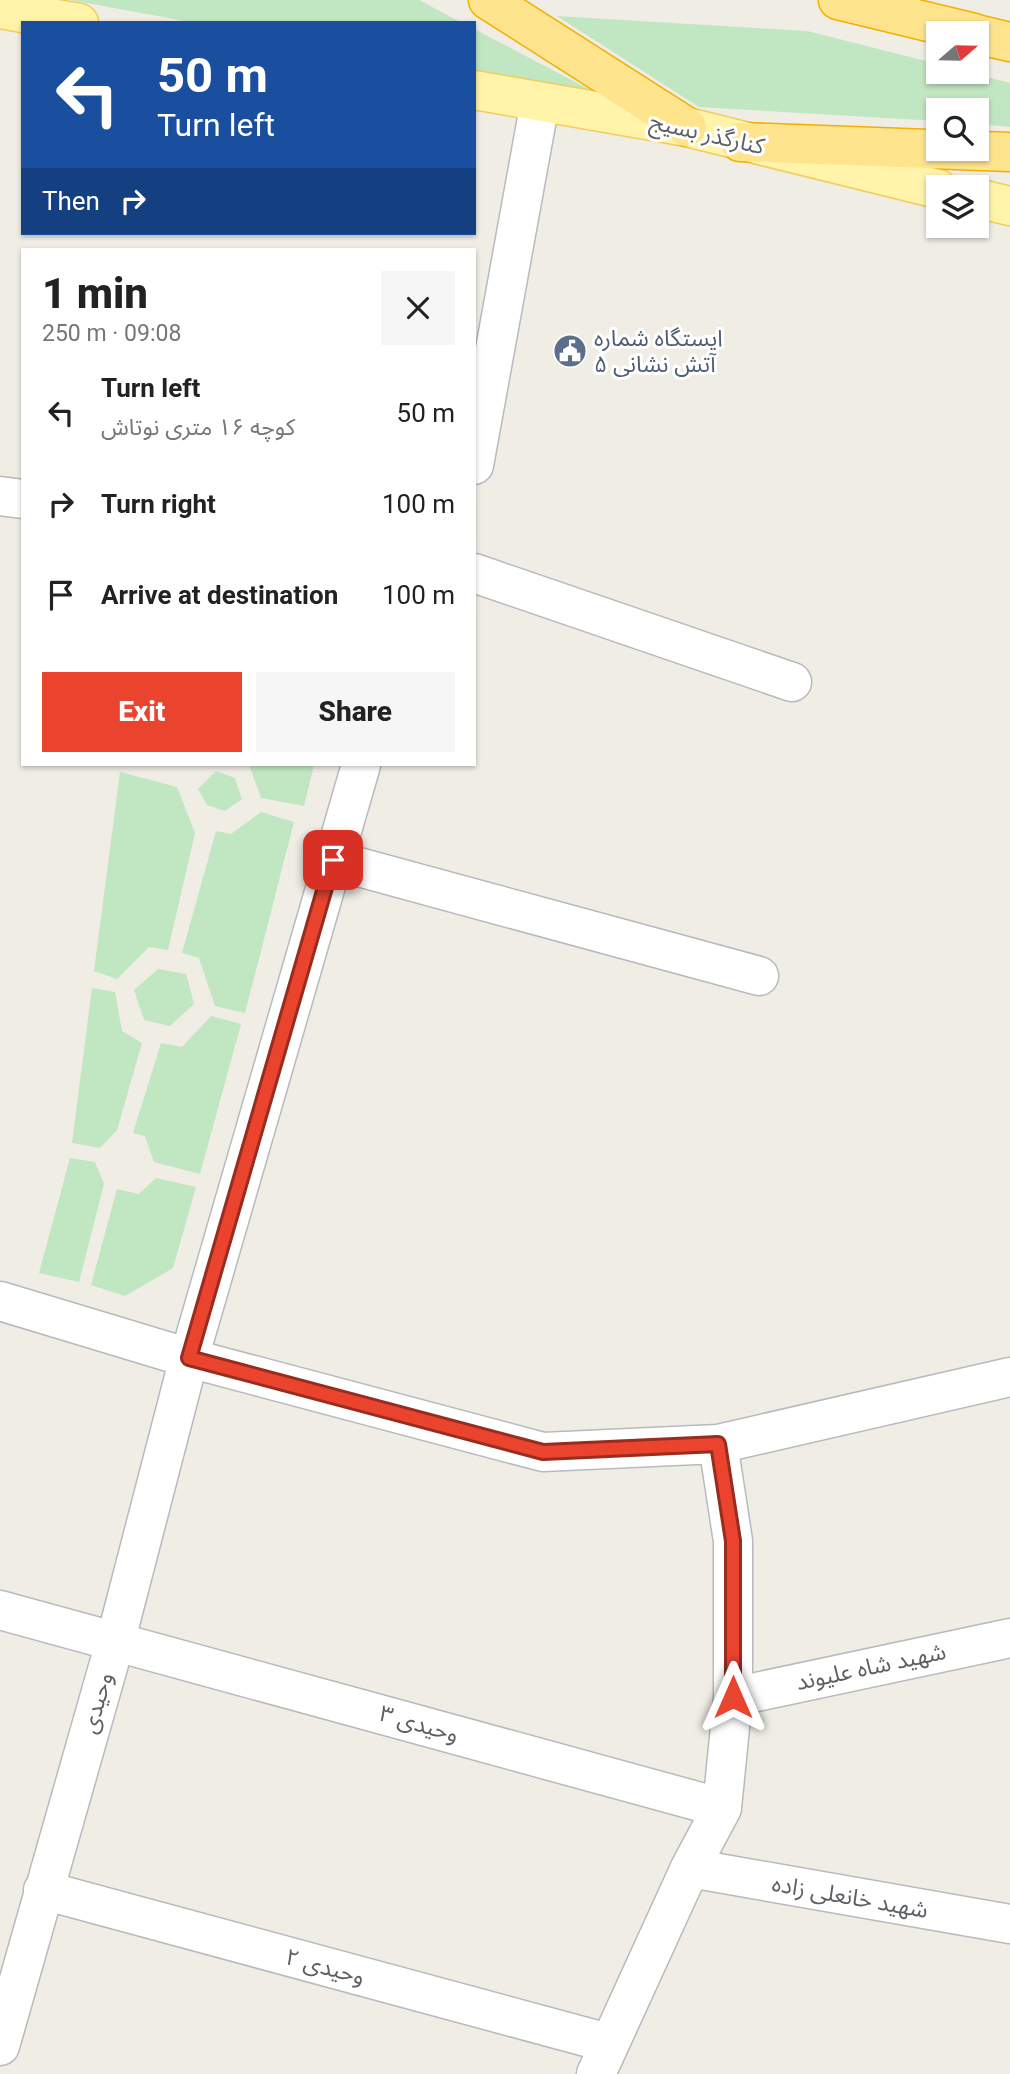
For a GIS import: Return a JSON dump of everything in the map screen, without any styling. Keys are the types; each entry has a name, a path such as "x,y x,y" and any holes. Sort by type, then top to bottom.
{"highway":[{"path":"488,0 687,127"},
{"path":"838,0 926,22"},
{"path":"989,37 1010,42"},
{"path":"740,142 1010,152"}],"main road":[{"path":"0,9 68,21"},
{"name":"کنارگذر بسیج","path":"476,90 687,127 926,185"},
{"path":"989,201 1010,206"}],"street":[{"path":"476,454 540,102"},
{"path":"0,496 21,499"},
{"path":"476,574 792,682"},
{"name":"وحیدی","path":"0,2046 116,1639 189,1358 361,766"},
{"path":"333,860 759,976"},
{"path":"0,1301 189,1358 543,1452 718,1444 1010,1377"},
{"path":"602,2058 690,1868 722,1808 733,1697 733,1541 718,1444"},
{"name":"وحیدی ۳","path":"0,1610 116,1639 722,1808"},
{"name":"شهید شاه علیوند","path":"733,1697 1010,1638"},
{"name":"شهید خانعلی زاده","path":"690,1868 1010,1924"},
{"name":"وحیدی ۲","path":"43,1890 602,2058"}],"green space":[{"path":"70,0 419,0 458,21 185,21"},
{"path":"557,16 807,31 926,61 926,84 989,84 989,78 1010,83 1010,127 989,125 989,98 926,98 926,120 699,107"},
{"path":"476,30 602,96 476,73"},
{"path":"249,766 314,766 304,806 261,798"},
{"path":"216,771 235,778 242,799 225,811 207,805 198,789"},
{"path":"120,772 177,787 195,833 168,950 149,947 117,979 94,971"},
{"path":"261,812 294,822 245,1013 215,1006 199,958 182,953 216,831 231,834"},
{"path":"158,969 186,974 194,1004 170,1026 144,1020 134,990"},
{"path":"92,988 115,992 122,1031 142,1043 117,1130 100,1148 72,1143"},
{"path":"211,1016 241,1024 200,1174 154,1162 145,1136 133,1133 161,1043 182,1047"},
{"path":"70,1158 95,1162 104,1184 79,1282 39,1273"},
{"path":"156,1178 196,1187 173,1268 125,1296 91,1285 117,1189 139,1194"}],"place":[{"name":"ایستگاه شماره ۵ آتش نشانی","path":"570,351"}],"route":[{"path":"333,860 189,1358 543,1452 718,1444 733,1541 733,1697"}]}
